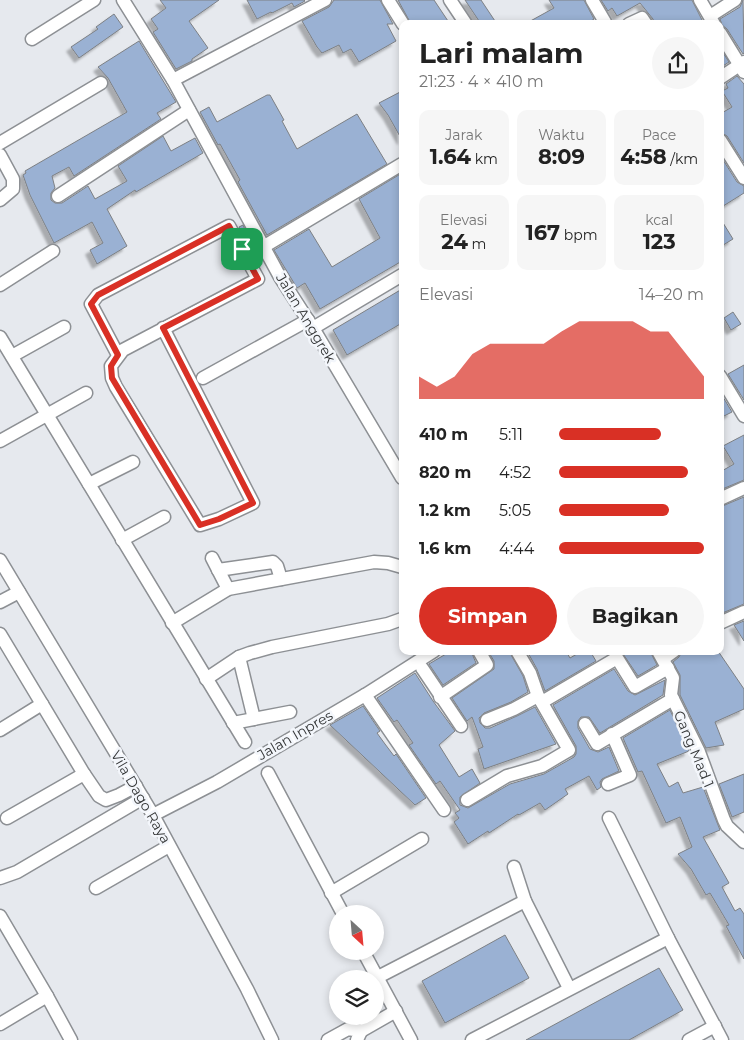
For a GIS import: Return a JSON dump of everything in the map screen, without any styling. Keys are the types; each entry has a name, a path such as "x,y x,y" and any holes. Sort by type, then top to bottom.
{"street":[{"path":"32,39 94,0"},
{"name":"Jalan Anggrek","path":"123,0 173,80 261,244 311,324 399,473"},
{"path":"173,80 325,0"},
{"path":"388,0 400,20"},
{"path":"450,0 463,20"},
{"path":"592,0 604,20"},
{"path":"700,0 712,20 735,0"},
{"path":"724,39 743,67 724,76"},
{"path":"0,143 101,83"},
{"path":"58,196 189,110"},
{"path":"724,146 744,178"},
{"path":"0,156 13,179 12,189 0,200"},
{"path":"242,249 261,244 399,166"},
{"path":"118,355 91,304 98,295 229,226 258,279 163,328 123,350 111,366 112,378 200,525 219,519 253,503 163,328"},
{"path":"0,285 53,251"},
{"path":"203,378 311,324 399,277"},
{"path":"12,356 64,327"},
{"path":"0,337 245,742"},
{"path":"724,383 744,416"},
{"path":"0,441 86,393"},
{"path":"89,484 133,462"},
{"path":"724,497 744,488"},
{"path":"122,540 164,517"},
{"path":"212,558 228,589"},
{"name":"Vila Dago Raya","path":"0,560 153,815 247,989 272,1040"},
{"path":"218,570 273,562 277,566 281,579"},
{"path":"172,623 228,589 374,562 399,566"},
{"path":"0,602 19,592"},
{"path":"724,621 744,612"},
{"path":"206,679 239,657 272,647 388,624 399,620"},
{"path":"0,634 99,796 106,800 119,796 136,786"},
{"name":"Jalan Inpres","path":"153,815 217,782 427,655"},
{"path":"440,697 488,665 482,655"},
{"path":"467,800 507,776 542,766 569,750 540,699 530,673 519,655"},
{"path":"239,657 254,719"},
{"path":"487,720 540,699 616,658 635,687 663,660"},
{"name":"Gang Mad 1","path":"663,660 673,678 671,695 699,752 724,820 727,826 744,842"},
{"path":"422,668 460,726"},
{"path":"364,694 444,810"},
{"path":"585,724 597,744 673,699"},
{"path":"0,730 42,704"},
{"path":"233,723 290,712"},
{"path":"608,784 630,774 612,734"},
{"path":"268,773 338,905"},
{"path":"7,818 84,774"},
{"path":"0,878 17,872 143,798"},
{"path":"609,818 668,938 722,1040"},
{"path":"332,893 422,839"},
{"path":"96,888 169,846"},
{"path":"514,867 525,901 569,988"},
{"path":"384,974 525,901"},
{"path":"0,916 48,996 70,1040"},
{"path":"472,1040 668,938"},
{"path":"384,988 411,1040"},
{"path":"0,1024 48,996"},
{"path":"328,1040 348,1029 359,1036 396,1011"},
{"path":"689,1040 715,1026"}],"building":[{"path":"160,0 219,0 189,21 208,48 192,59 192,61 176,69 153,32 158,29 151,19 166,8"},
{"path":"247,0 305,1 294,7 292,3 257,19"},
{"path":"334,0 380,0 393,24 387,24 396,41 359,62 351,49 343,53 339,45 322,53 302,21 329,7"},
{"path":"398,0 434,0 447,20 409,20"},
{"path":"465,0 481,0 494,20 478,20"},
{"path":"549,0 584,0 594,19 532,20 554,8"},
{"path":"601,0 692,0 702,20 653,20 640,3 617,16 612,8 608,11"},
{"path":"743,0 743,54 724,27 724,20 720,19 740,7"},
{"path":"114,14 123,27 79,58 71,47 98,29 96,27"},
{"path":"139,41 176,102 157,113 161,119 74,176 69,167 52,176 55,188 51,193 51,200 55,203 62,203 88,186 95,199 127,181 118,166 163,136 171,151 195,138 203,153 136,192 135,190 107,209 127,246 97,264 90,250 103,243 92,222 54,243 30,195 23,175 26,173 25,171 127,112 108,78 98,67"},
{"path":"724,54 729,62 724,65"},
{"path":"737,76 744,84 744,163 724,134 724,112 732,107 724,94 724,90 728,88 726,84"},
{"path":"399,93 399,135 388,115 379,103"},
{"path":"270,95 284,120 282,121 297,149 357,114 387,164 267,235 238,182 240,180 200,112 209,107 217,122"},
{"path":"724,161 737,182 744,186 744,193 724,206"},
{"path":"399,175 399,263 320,309 305,283 297,288 274,250 309,229 332,267 380,238 359,199"},
{"path":"724,224 733,239 724,245"},
{"path":"243,225 250,240 247,241 239,227"},
{"path":"399,291 399,325 347,355 333,330"},
{"path":"733,312 741,324 731,330 724,318"},
{"path":"744,365 744,400 728,374"},
{"path":"724,399 732,412 724,416"},
{"path":"744,435 744,480 724,488 724,470 734,464 724,445"},
{"path":"744,497 744,604 724,612 724,505"},
{"path":"744,621 744,641 734,625"},
{"path":"444,655 473,655 476,663 443,685 429,664"},
{"path":"490,655 511,655 523,676 528,692 511,702 484,713 479,718 480,723 485,728 490,728 535,707 556,744 484,769 478,749 483,747 472,717 467,721 452,698 494,669 494,661"},
{"path":"529,655 568,655 570,658 575,655 592,655 596,661 545,691 537,669"},
{"path":"624,655 652,655 657,665 638,676"},
{"path":"680,655 721,655 744,689 744,709 715,722 724,745 706,748 680,695 680,675 673,662"},
{"path":"614,669 628,691 635,695 665,680 663,695 600,733 589,717 581,717 578,721 578,728 590,749 598,752 609,747 619,771 602,779 600,782 601,787 597,790 589,776 565,789 568,794 545,810 540,803 468,844 454,822 459,818 455,813 460,810 440,781 436,784 409,745 413,743 397,720 394,722 377,698 415,673 455,731 439,745 459,777 472,769 480,783 460,797 460,805 468,808 510,784 544,774 574,757 576,746 553,705"},
{"path":"363,706 380,731 377,733 394,756 396,754 426,798 415,805 330,725"},
{"path":"670,710 689,751 657,764 669,787 678,782 683,793 703,787 720,830 703,837 729,883 722,887 735,911 740,908 744,914 744,959 726,926 729,925 710,893 706,895 691,869 678,854 692,847 680,817 666,823 642,771 638,772 623,738"},
{"path":"744,774 744,812 732,817 719,784"},
{"path":"505,935 529,978 445,1023 422,981"},
{"path":"659,968 683,1010 629,1040 526,1040"}],"route":[{"path":"229,226 242,249 258,279 163,328 253,503 219,519 200,525 116,387 110,372 111,366 118,355 91,304 98,295 229,226"}]}
